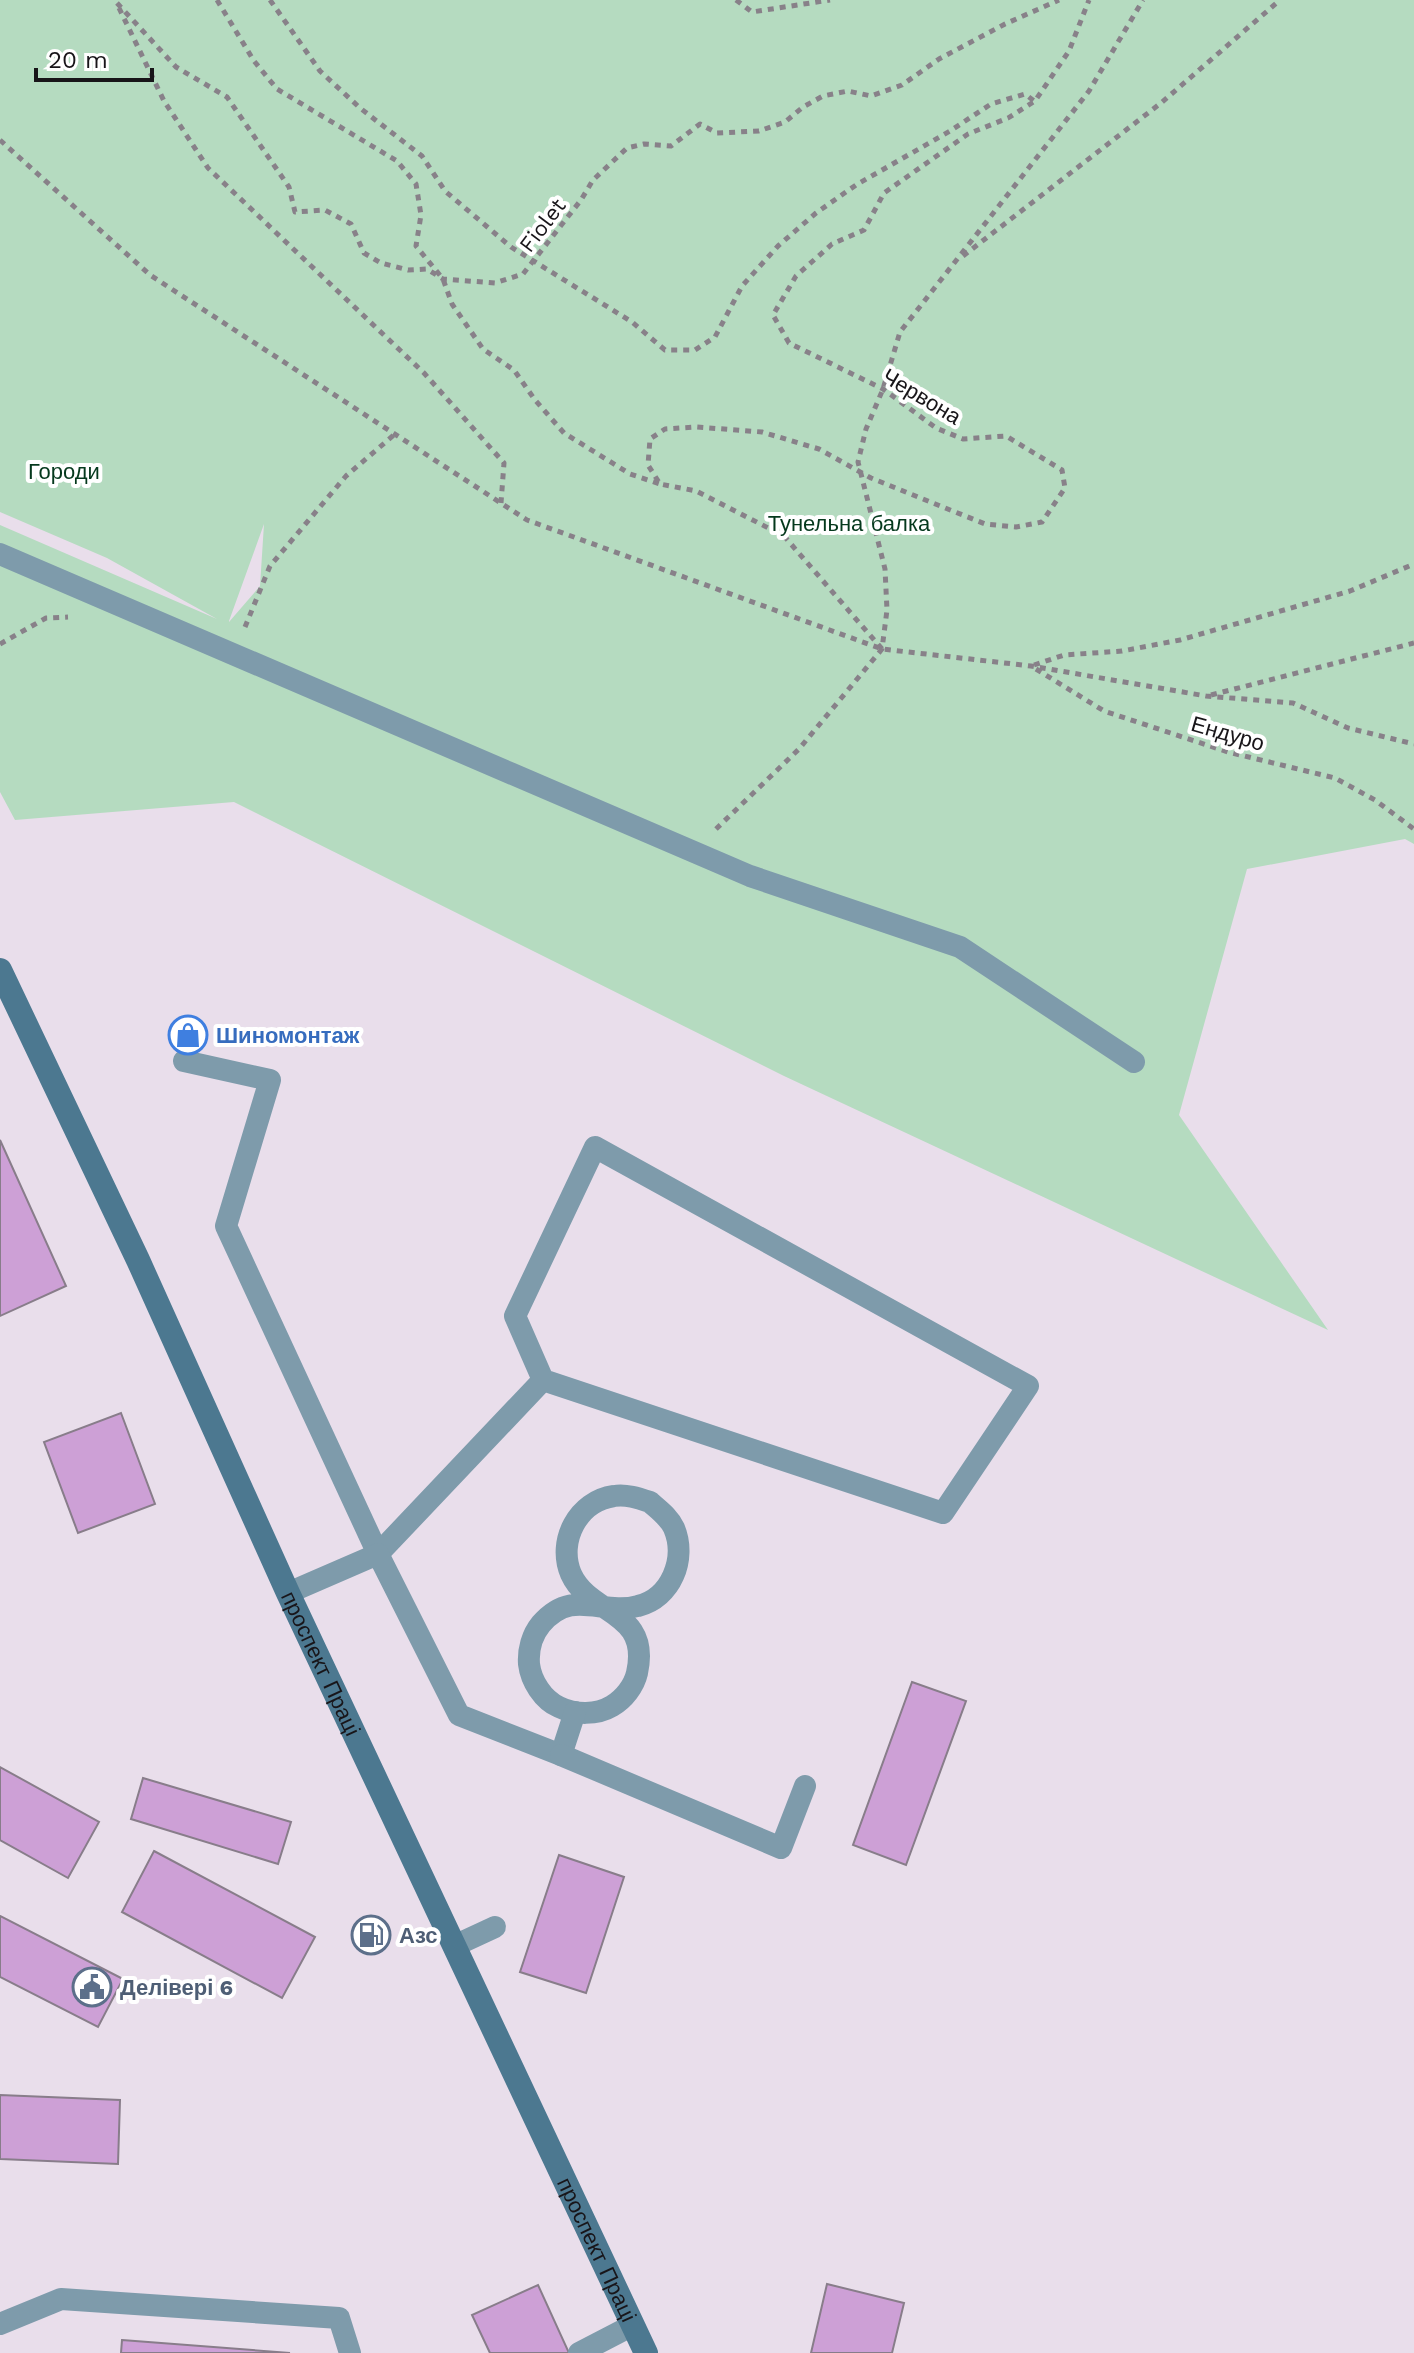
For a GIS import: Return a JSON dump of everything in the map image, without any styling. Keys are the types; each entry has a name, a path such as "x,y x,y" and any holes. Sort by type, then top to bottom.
{"street":[{"name":"проспект Праці","path":"0,970 138,1260 288,1593 646,2353"}],"lane":[{"path":"0,554 750,876 960,947 1134,1062"},
{"path":"184,1061 270,1080 226,1226 378,1554 459,1715 781,1848 805,1786"},
{"path":"595,1147 1028,1386 943,1513 543,1380 515,1316 595,1147"},
{"path":"288,1593 378,1554 543,1380"},
{"path":"599,1605 583,1593 572,1576 567,1560 567,1542 572,1525 598,1501 615,1495 633,1496 650,1502 664,1513 674,1528 679,1547 678,1566 670,1584 656,1597 638,1606 619,1608 599,1605 582,1603 556,1611 537,1629 530,1646 529,1664 534,1681 558,1707 575,1712 594,1712 611,1706 626,1695 637,1670 637,1643 629,1626 616,1613 599,1605"},
{"path":"561,1755 575,1712"},
{"path":"454,1946 495,1927"},
{"path":"0,2324 61,2299 339,2318 350,2353"},
{"path":"579,2353 633,2325"}],"path":[{"path":"217,0 254,61 277,89 397,161 416,184 421,215 416,246 443,279 452,304 483,349 514,370 564,433 630,474 696,491 784,536 882,649"},
{"path":"270,0 320,71 360,108 422,156 445,191 511,247 632,322 665,350 695,350 715,337 742,286 769,256 816,213 856,185 991,104 1025,94 1035,101"},
{"path":"736,0 752,12 830,0"},
{"name":"Fiolet","path":"116,1 176,67 227,97 289,187 295,212 325,210 351,224 364,253 381,263 408,270 427,269 443,279 495,283 523,274 593,180 627,148 644,144 671,146 700,124 717,133 759,131 785,122 823,96 848,91 871,96 902,85 939,59 1059,0"},
{"name":"Червона","path":"660,484 648,465 650,439 665,429 697,427 762,432 819,449 861,473 985,524 1016,527 1042,522 1065,488 1062,470 1006,436 963,439 936,428 883,389 789,343 773,315 796,276 832,244 864,230 884,193 968,134 1008,118 1035,101 1069,51 1089,0"},
{"path":"693,852 799,749 882,649 887,610 885,569 858,462 866,429 883,389 900,332 1089,91 1143,0"},
{"path":"956,262 1161,103 1280,0"},
{"path":"116,1 164,101 208,168 424,373 504,463 501,503"},
{"path":"0,140 150,275 527,520 882,649 1031,666 1206,696 1293,703 1348,728 1414,744"},
{"path":"242,636 270,566 346,476 395,434"},
{"path":"1031,666 1064,655 1122,651 1180,640 1350,591 1414,564"},
{"path":"0,644 46,618 74,617"},
{"path":"1206,696 1414,643"},
{"name":"Ендуро","path":"1031,666 1104,711 1228,752 1335,778 1375,800 1414,829"}],"green space":[{"name":"Тунельна балка","path":"0,0 1414,0 1414,844 1405,839 1247,869 1179,1115 1328,1330 784,1076 234,802 15,820 0,792 0,525 217,619 107,558 0,512","holes":["264,524 260,586 229,622"]}],"building":[{"path":"0,1140 66,1286 0,1316"},
{"path":"121,1413 155,1504 78,1533 44,1442"},
{"path":"912,1682 966,1701 906,1865 853,1845"},
{"path":"0,1767 99,1822 68,1878 0,1840"},
{"path":"143,1778 291,1822 278,1864 131,1819"},
{"path":"154,1851 315,1937 282,1998 122,1912"},
{"path":"559,1855 624,1877 586,1993 520,1972"},
{"path":"0,1916 123,1979 98,2027 0,1977"},
{"path":"0,2095 120,2100 118,2164 0,2159"},
{"path":"827,2284 904,2303 892,2353 811,2353"},
{"path":"538,2285 569,2353 490,2353 472,2315"},
{"path":"122,2340 290,2353 121,2353"}],"place":[{"name":"Шиномонтаж","path":"188,1035"},
{"name":"Азс","path":"371,1935"},
{"name":"Делівері 6","path":"92,1987"}],"park label":[{"name":"Городи","path":"64,471"}]}
